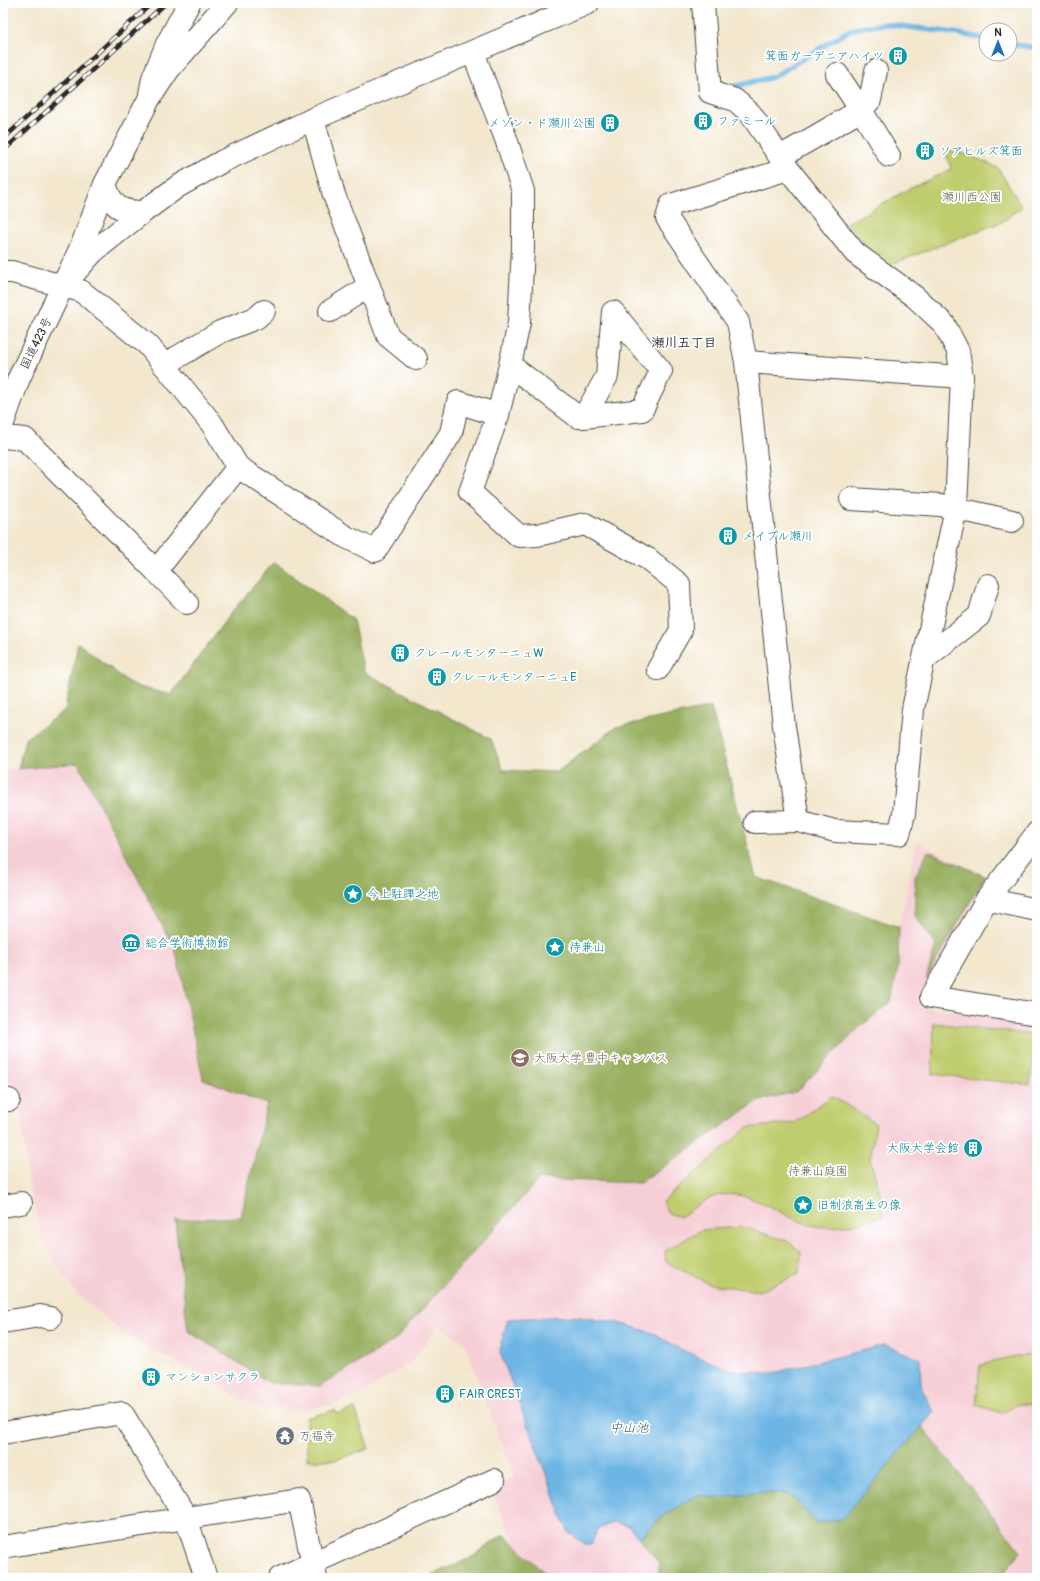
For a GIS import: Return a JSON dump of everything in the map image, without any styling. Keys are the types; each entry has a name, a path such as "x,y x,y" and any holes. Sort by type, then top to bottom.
{"main road":[{"path":"149,99 153,78 167,44 189,3"},
{"path":"149,99 169,69 192,41 227,3"},
{"path":"63,286 93,252 143,212 177,187 222,161 313,119 588,3"},
{"path":"703,3 710,92 735,100 750,113 784,163 855,253 915,298 944,324 958,351 962,377 956,508 913,709 904,814 899,834 835,831 798,821 755,822"},
{"path":"167,44 172,52 175,52 192,41"},
{"path":"473,52 506,138 524,191 524,248 519,323 510,365 498,414 470,492 519,536 537,535 585,524 648,559 679,584 681,630 658,669"},
{"path":"798,821 784,726 746,362 738,322 667,218 671,205 784,163 861,110 870,100 876,71"},
{"path":"836,74 861,110 889,156"},
{"name":"国道423号","path":"3,423 19,378 82,245 106,184 149,99"},
{"path":"313,119 334,194 388,336 416,359"},
{"path":"106,184 110,199 126,212 143,212"},
{"path":"3,272 12,272 81,291 148,345 212,424 238,467 346,537 375,551 451,433 458,402 498,414"},
{"path":"330,311 369,286"},
{"path":"164,365 220,332 256,318 264,311"},
{"path":"510,365 578,417 584,417 642,410 661,370 613,312 607,376 584,417"},
{"path":"746,362 962,377"},
{"path":"3,437 24,439 188,603"},
{"path":"156,571 238,467"},
{"path":"851,499 941,505 1012,521"},
{"path":"924,659 980,616 988,585"},
{"path":"1037,833 987,899 931,997 1037,1014"},
{"path":"987,899 1037,910"},
{"path":"3,1322 40,1316 50,1318"},
{"path":"3,1432 122,1413 186,1518 206,1578"},
{"path":"280,1578 314,1571 494,1480"},
{"path":"3,1547 299,1500 314,1571"}],"shaded area":[{"name":"大阪大学 豊中キャンパス","path":"271,565 353,620 364,672 491,739 503,770 557,772 616,727 711,707 756,877 899,927 917,841 985,876 924,1007 1037,1021 1037,1578 459,1578 519,1553 490,1488 514,1477 464,1342 438,1325 414,1360 354,1398 336,1404 303,1410 259,1409 123,1333 77,1294 62,1274 44,1242 30,1192 20,1114 9,1107 3,1094 3,769 18,769 25,739 65,710 78,643 132,685 171,695"}],"green space":[{"name":"瀬川西公園","path":"945,150 970,155 998,168 1022,207 1002,222 887,266 875,259 847,223 909,189 951,169"},
{"path":"274,562 353,620 364,672 491,739 503,770 557,772 616,727 711,707 756,877 899,927 898,967 891,1002 861,1026 796,1092 760,1100 640,1183 539,1179 394,1341 320,1386 270,1383 188,1331 175,1220 241,1217 267,1104 203,1079 176,952 78,763 18,769 25,739 65,710 78,643 132,685 171,695 230,614"},
{"path":"928,851 985,876 926,979 936,945 915,916 915,877"},
{"path":"934,1023 1035,1035 1030,1085 932,1074"},
{"name":"待兼山庭園","path":"832,1096 876,1124 870,1159 882,1200 883,1216 848,1225 820,1227 798,1221 748,1197 735,1195 722,1195 708,1199 680,1217 668,1213 662,1202 747,1128 794,1123"},
{"path":"743,1227 788,1241 801,1252 799,1274 759,1291 709,1284 666,1262 665,1251 701,1230"},
{"path":"1025,1355 1037,1356 1037,1405 1019,1404 1002,1413 976,1405 980,1365"},
{"path":"355,1409 369,1449 335,1460 307,1460 306,1418 335,1410 337,1414"},
{"path":"922,1426 1021,1552 998,1578 659,1578 659,1563 639,1538 665,1514 697,1495 717,1498 762,1492 790,1494 817,1523 842,1519"},
{"path":"504,1534 550,1578 426,1578 472,1557"}],"water":[{"name":"中山池","path":"573,1316 615,1322 650,1332 684,1351 733,1371 773,1373 885,1345 920,1359 921,1386 934,1412 842,1519 817,1523 790,1494 762,1492 717,1498 697,1495 662,1516 639,1538 629,1526 614,1522 597,1530 591,1545 585,1545 568,1532 499,1350 508,1319"}],"waterway":[{"path":"729,88 773,77 850,30 869,26 885,24 978,37"},
{"path":"1018,45 1037,48"}],"railway":[{"path":"3,139 152,3"},
{"path":"3,151 166,3"}],"place":[{"name":"箕面ガーデニアハイツ","path":"898,56"},
{"name":"ファミール","path":"703,121"},
{"name":"メゾン・ド瀬川公園","path":"610,123"},
{"name":"ソアヒルズ箕面","path":"925,151"},
{"name":"メイプル瀬川","path":"728,536"},
{"name":"クレールモンターニュW","path":"400,653"},
{"name":"クレールモンターニュE","path":"437,677"},
{"name":"今上駐蹕之地","path":"353,894"},
{"name":"総合学術博物館","path":"131,943"},
{"name":"待兼山","path":"555,947"},
{"name":"大阪大学 豊中キャンパス","path":"520,1058"},
{"name":"大阪大学会館","path":"973,1148"},
{"name":"旧制浪高生の像","path":"803,1205"},
{"name":"マンションサクラ","path":"151,1377"},
{"name":"FAIR CREST","path":"445,1394"},
{"name":"万福寺","path":"285,1436"}],"district":[{"name":"瀬川五丁目","path":"684,342"}]}
